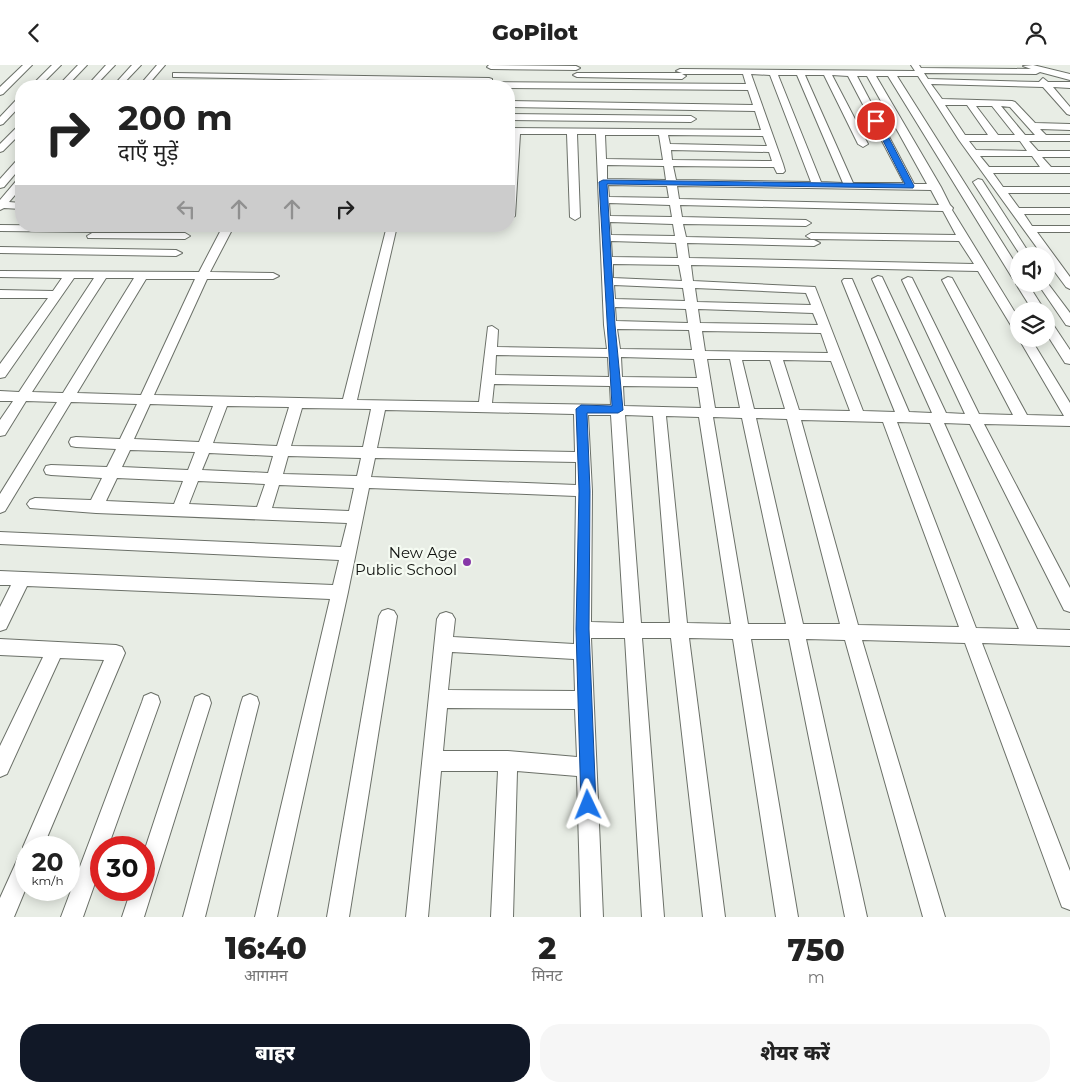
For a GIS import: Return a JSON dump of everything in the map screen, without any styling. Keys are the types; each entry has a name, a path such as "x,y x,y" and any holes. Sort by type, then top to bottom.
{"street":[{"path":"0,91 28,65"},
{"path":"41,80 57,65"},
{"path":"68,80 83,65"},
{"path":"97,80 111,65"},
{"path":"123,80 137,65"},
{"path":"148,80 161,65"},
{"path":"172,80 184,65"},
{"path":"1020,65 1070,77"},
{"path":"306,80 313,67"},
{"path":"176,75 489,76 680,70 826,72 844,70 870,73 920,73 1034,68"},
{"path":"1034,68 1046,85 1070,111"},
{"path":"480,70 489,76 577,74 684,87 751,87"},
{"path":"680,70 694,133"},
{"path":"844,70 910,186"},
{"path":"746,72 772,149 800,205 822,265"},
{"path":"773,72 816,185"},
{"path":"800,72 849,185"},
{"path":"826,72 863,144"},
{"path":"870,73 948,208 963,238 1007,277 1031,302"},
{"path":"891,73 1007,277 1013,302"},
{"path":"920,73 996,95 1013,105 1043,138"},
{"path":"920,73 962,138 1068,281"},
{"path":"939,102 970,103 996,95 1046,85 1070,85"},
{"path":"996,95 1020,138 1048,170"},
{"path":"1058,98 1070,98"},
{"path":"970,103 994,138"},
{"path":"515,104 758,108"},
{"path":"0,123 15,106"},
{"path":"515,117 691,119"},
{"path":"0,123 15,123"},
{"path":"1032,126 1070,127"},
{"path":"515,131 766,133"},
{"path":"572,131 575,217"},
{"path":"600,131 610,325 614,353 653,917"},
{"path":"663,132 704,383 740,631 787,917"},
{"path":"0,149 15,134"},
{"path":"962,138 1070,138"},
{"path":"666,147 772,149"},
{"path":"974,153 1070,154"},
{"path":"602,163 778,164"},
{"path":"0,185 15,168"},
{"path":"987,170 1070,170"},
{"path":"603,182 936,187"},
{"path":"978,182 1020,247"},
{"path":"1001,190 1070,190"},
{"path":"0,192 15,192"},
{"path":"1,206 15,194"},
{"path":"604,200 948,208"},
{"path":"1,206 15,206"},
{"path":"1016,211 1070,211"},
{"path":"605,219 806,223"},
{"path":"0,228 15,228"},
{"path":"1030,229 1070,229"},
{"path":"82,251 95,232"},
{"path":"125,232 184,236"},
{"path":"96,507 203,275 226,232"},
{"path":"349,404 391,232"},
{"path":"606,238 812,240 963,238"},
{"path":"0,250 176,253"},
{"path":"607,261 822,265 1007,277"},
{"path":"0,274 71,273 102,275 273,276"},
{"path":"0,374 71,273"},
{"path":"0,431 102,275"},
{"path":"0,507 142,275"},
{"path":"878,279 1032,638"},
{"path":"1055,279 1068,281"},
{"path":"908,280 974,418 1070,605"},
{"path":"948,280 1022,419"},
{"path":"608,281 811,289 858,415"},
{"path":"848,281 896,416 970,637 1070,899"},
{"path":"1049,292 1070,322"},
{"path":"0,294 55,295"},
{"path":"609,303 818,309"},
{"path":"610,325 826,329"},
{"path":"485,407 492,330"},
{"path":"1055,337 1070,360"},
{"path":"1030,347 1070,414"},
{"path":"490,351 836,357"},
{"path":"735,355 856,917"},
{"path":"775,355 793,414 851,632 934,917"},
{"path":"488,379 704,383"},
{"path":"0,396 1070,421"},
{"path":"179,510 222,401"},
{"path":"263,513 297,403"},
{"path":"266,917 340,592 379,404"},
{"path":"581,409 584,491 582,629 592,917"},
{"path":"659,411 679,631 714,917"},
{"path":"76,442 203,449 583,457"},
{"path":"51,470 584,491"},
{"path":"35,504 355,517"},
{"path":"0,538 348,554"},
{"path":"0,578 340,592"},
{"path":"0,624 23,579"},
{"path":"338,917 388,615"},
{"path":"416,917 446,619"},
{"path":"582,629 851,632 1070,639"},
{"path":"444,644 583,652"},
{"path":"0,647 116,653 38,836"},
{"path":"0,767 55,650"},
{"path":"438,699 585,700"},
{"path":"72,917 151,702"},
{"path":"155,850 202,703"},
{"path":"194,917 250,703"},
{"path":"432,761 508,761 587,767"},
{"path":"502,917 508,761"},
{"path":"3,917 15,889"},
{"path":"133,917 138,901"}],"place":[{"name":"New Age Public School","path":"467,562"}],"route":[{"path":"588,805 582,629 584,491 581,409 618,410 610,325 603,182 910,186 876,121"}]}
